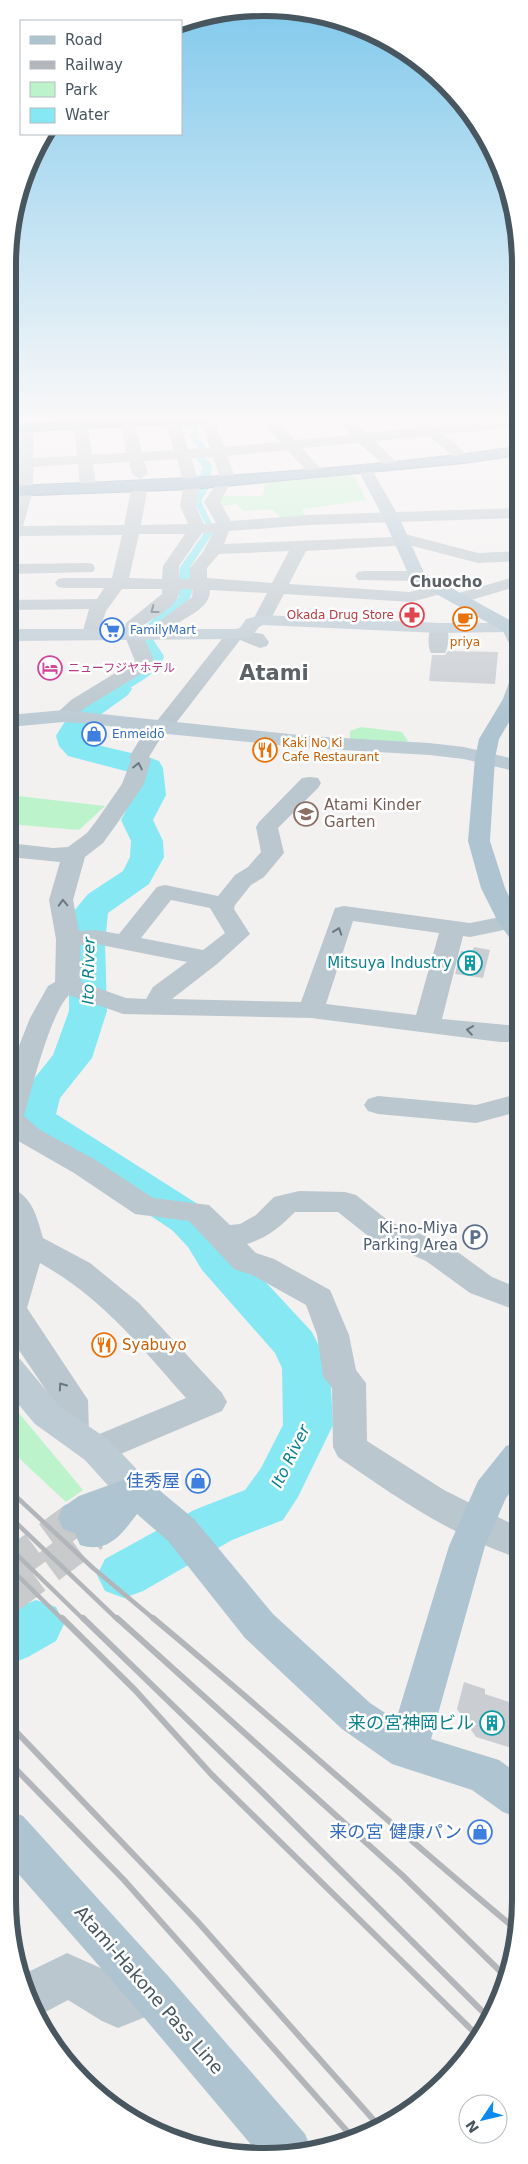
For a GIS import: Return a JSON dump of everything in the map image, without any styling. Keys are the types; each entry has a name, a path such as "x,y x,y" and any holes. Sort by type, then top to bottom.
{"main road":[{"path":"392,519 417,576 512,630"},
{"path":"512,699 489,739 485,758 479,841 493,888 512,923"},
{"path":"407,1751 467,1546 491,1491 512,1464"},
{"path":"85,1526 109,1523 134,1490 189,1540 259,1626 356,1716 407,1751 484,1774 512,1794"},
{"name":"Atami-Hakone Pass Line","path":"16,1840 152,1992 285,2147"}],"street":[{"path":"91,634 101,604 121,575 132,519"},
{"path":"148,634 164,626 200,598 170,566 197,529 196,519"},
{"path":"220,519 224,528"},
{"path":"16,538 130,528 224,528 337,519"},
{"path":"148,634 135,623 156,609 186,584 210,554 224,528"},
{"path":"294,556 402,540 478,558 512,561"},
{"path":"210,554 294,556 343,561"},
{"path":"262,620 294,556"},
{"path":"351,592 361,560 410,560"},
{"path":"16,569 121,575 186,584 351,592 411,597 439,588"},
{"path":"64,583 121,575"},
{"path":"357,576 417,576"},
{"path":"458,599 512,582"},
{"path":"16,605 101,604"},
{"path":"16,635 235,634 246,632 252,623 262,620 512,632"},
{"path":"438,649 439,628"},
{"path":"64,716 78,704 142,665 145,660 148,634"},
{"path":"235,634 256,638 260,642"},
{"path":"16,851 53,855 74,854 95,838 133,784 141,760 140,757 159,728 235,634"},
{"path":"16,720 64,716 94,718 159,728 366,747 429,749 512,765"},
{"path":"155,1007 162,992 208,959 238,934 222,909 224,904 244,880 256,872 273,853 267,827 290,801 310,783"},
{"path":"74,854 61,900 68,939 82,991"},
{"path":"125,942 165,892 224,904"},
{"path":"311,1010 344,913 470,930 512,927"},
{"path":"427,1024 453,928"},
{"path":"68,939 96,937 208,959"},
{"path":"16,1095 22,1072 43,1018 57,991 82,991 123,1006 311,1010 512,1034"},
{"path":"378,1105 476,1114 512,1105"},
{"path":"16,1124 30,1136 84,1166 146,1207 198,1212 245,1261 263,1267 318,1298 333,1335 340,1376 349,1383 350,1448 395,1479 477,1525 512,1540"},
{"path":"222,1237 248,1233 267,1222 285,1204 298,1201 345,1202 379,1229 437,1253 481,1285 512,1298"},
{"path":"16,1206 20,1211 30,1244 16,1291"},
{"path":"30,1244 79,1272 128,1311 210,1402 85,1441"},
{"path":"16,1319 72,1400 85,1441"},
{"path":"16,1378 47,1415 85,1441 134,1490"},
{"path":"34,1993 67,1976 87,1985 118,2005 152,1992"}],"green space":[{"path":"361,727 402,732 408,741 394,745 379,746 350,738 350,731"},
{"path":"16,796 105,806 79,830 16,825"},
{"path":"16,1410 83,1490 66,1502 16,1455"}],"water":[{"path":"203,519 210,519 215,530 191,566 190,573 193,590 189,599 153,628 154,641 164,656 160,665 141,681 104,704 86,723 70,724 76,712 130,678 142,641 143,628 179,597 180,567 202,536 206,525"}],"building":[{"path":"448,651 498,652 495,684 429,681 432,655 445,655"},
{"name":"Mitsuya Industry","path":"474,947 490,950 483,978 455,974 461,951 472,952"},
{"name":"来の宮神岡ビル","path":"464,1682 485,1689 485,1694 512,1703 512,1748 476,1737 457,1709"}],"waterway":[{"name":"Ito River","path":"118,689 85,712 71,736 74,746 79,750 137,763 148,768 150,795 137,820 147,841 147,857 137,877 100,901 91,911 87,942 88,1011 72,1058 41,1095 34,1117 48,1129 188,1219 205,1237 218,1259 295,1344 306,1368 308,1425 280,1482 264,1505 213,1525 124,1575"},
{"name":"Ito River","path":"16,1635 36,1624"}],"tunnel":[{"path":"16,1562 76,1518"},
{"path":"16,1591 93,1534"}],"railway":[{"path":"16,1496 93,1568 155,1620"},
{"path":"16,1523 118,1620"},
{"path":"16,1554 84,1620"},
{"path":"16,1574 63,1620"},
{"path":"62,1618 135,1690 212,1775 474,2032"},
{"path":"83,1618 263,1793 484,2013"},
{"path":"117,1618 402,1875 501,1972"},
{"path":"153,1618 510,1925"},
{"path":"16,1731 197,1921 375,2121"},
{"path":"16,1769 124,1880 349,2133"}],"place":[{"name":"Okada Drug Store","path":"412,615"},
{"name":"priya","path":"465,619"},
{"name":"FamilyMart","path":"112,630"},
{"name":"ニューフジヤホテル","path":"50,668"},
{"name":"Enmeidō","path":"94,734"},
{"name":"Kaki No Ki Cafe Restaurant","path":"265,750"},
{"name":"Atami Kinder Garten","path":"306,814"},
{"name":"Mitsuya Industry","path":"470,963"},
{"name":"Ki-no-Miya Parking Area","path":"475,1237"},
{"name":"Syabuyo","path":"104,1345"},
{"name":"佳秀屋","path":"198,1481"},
{"name":"来の宮神岡ビル","path":"492,1723"},
{"name":"来の宮 健康パン","path":"480,1832"}],"district":[{"name":"Chuocho","path":"446,582"},
{"name":"Atami","path":"274,673"}]}
